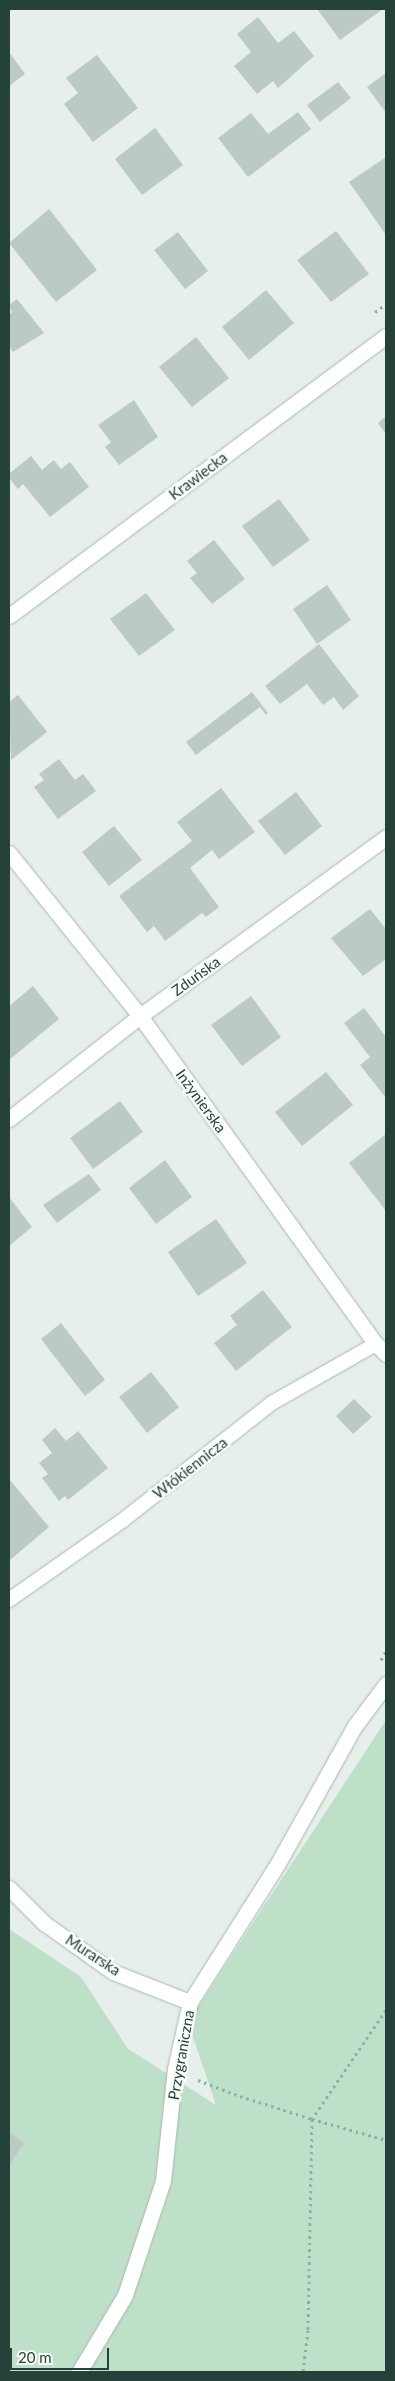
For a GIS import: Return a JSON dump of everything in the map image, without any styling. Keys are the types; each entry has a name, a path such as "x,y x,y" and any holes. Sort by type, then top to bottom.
{"street":[{"name":"Krawiecka","path":"9,616 386,336"},
{"name":"Zduńska","path":"9,1119 140,1016 386,837"},
{"name":"Inżynierska","path":"9,853 140,1016 381,1349"},
{"name":"Przygraniczna","path":"79,2372 125,2295 163,2181 175,2069 190,2002 272,1873 354,1727 386,1684"},
{"name":"Murarska","path":"9,1888 44,1923 113,1972 190,2002"}],"lane":[{"name":"Włókiennicza","path":"9,1600 122,1521 272,1403 381,1349"}],"path":[{"path":"377,1667 386,1651"},
{"path":"303,2372 308,2330 312,2119 386,2010"},
{"path":"175,2069 234,2094 386,2140"}],"green space":[{"path":"386,1720 386,2372 9,2372 9,1929 81,1977 128,2049 216,2105 188,2022"}],"building":[{"path":"317,9 383,9 340,40"},
{"path":"258,17 278,43 294,31 314,56 278,88 273,81 257,94 234,66 251,52 237,34"},
{"path":"9,52 25,74 9,86"},
{"path":"97,55 138,108 93,142 64,104 78,93 66,78"},
{"path":"386,73 386,113 367,87"},
{"path":"338,82 351,98 320,122 307,105"},
{"path":"298,112 311,129 248,177 218,138 251,113 268,134"},
{"path":"155,128 183,165 142,195 115,159"},
{"path":"386,157 386,235 349,182"},
{"path":"49,209 97,270 56,302 9,243"},
{"path":"336,231 369,274 331,302 297,260"},
{"path":"178,232 208,271 185,289 154,250"},
{"path":"266,290 294,323 249,360 222,327"},
{"path":"17,299 44,333 13,352 9,346 9,315 12,312 9,305"},
{"path":"196,337 229,378 192,407 159,367"},
{"path":"134,400 158,437 119,465 105,447 111,442 98,425"},
{"path":"386,416 386,434 378,423"},
{"path":"31,456 42,470 54,460 61,469 70,462 89,487 50,517 23,484 18,489 9,478 10,473"},
{"path":"279,499 310,540 273,567 242,526"},
{"path":"214,540 245,579 212,604 190,578 197,573 187,561"},
{"path":"327,585 351,620 317,644 293,609"},
{"path":"146,593 175,630 139,656 110,619"},
{"path":"319,644 359,696 343,710 334,697 323,705 307,684 280,704 265,686"},
{"path":"252,692 268,713 266,715 260,707 196,755 186,742"},
{"path":"18,695 47,732 11,760 9,702"},
{"path":"59,759 75,780 83,774 96,791 58,819 34,787 44,780 39,774"},
{"path":"221,788 255,832 219,859 212,850 190,868 219,907 206,917 202,913 165,941 154,926 147,932 119,896 192,841 177,822"},
{"path":"296,792 322,826 285,855 258,821"},
{"path":"114,826 142,860 109,886 82,852"},
{"path":"370,909 386,929 386,959 363,976 331,938"},
{"path":"33,986 59,1019 9,1060 9,1006"},
{"path":"251,996 281,1037 242,1066 211,1025"},
{"path":"364,1008 386,1037 386,1098 360,1065 370,1057 344,1023"},
{"path":"326,1072 353,1105 302,1146 275,1112"},
{"path":"120,1101 143,1132 93,1169 70,1138"},
{"path":"386,1134 386,1211 349,1163"},
{"path":"165,1160 192,1197 156,1224 129,1188"},
{"path":"89,1174 101,1190 57,1223 43,1205"},
{"path":"9,1197 32,1227 9,1246"},
{"path":"216,1219 247,1263 198,1296 168,1252"},
{"path":"263,1290 292,1327 236,1371 214,1343 237,1325 230,1316"},
{"path":"61,1323 105,1380 85,1396 41,1339"},
{"path":"151,1372 179,1407 147,1433 119,1397"},
{"path":"354,1399 372,1417 353,1434 336,1416"},
{"path":"55,1428 66,1441 78,1431 108,1468 68,1500 65,1496 59,1501 42,1478 48,1474 39,1463 52,1453 42,1440"},
{"path":"9,1479 49,1527 9,1561"},
{"path":"9,2133 24,2143 9,2165"}]}
